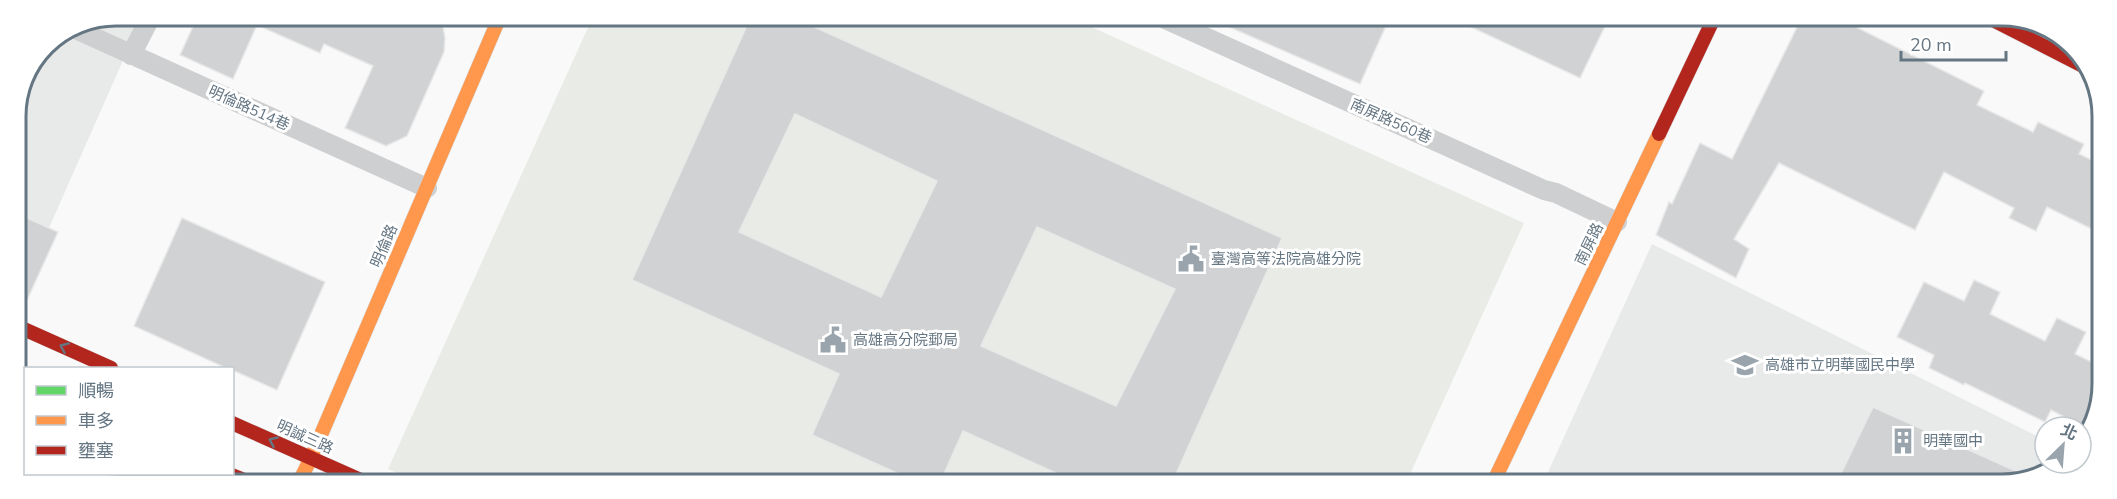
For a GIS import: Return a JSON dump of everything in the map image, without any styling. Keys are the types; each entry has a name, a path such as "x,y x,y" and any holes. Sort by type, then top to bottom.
{"street":[{"name":"明倫路","path":"303,474 496,26"},
{"name":"南屏路","path":"1498,473 1710,26"},
{"path":"2005,26 2071,59"},
{"path":"26,331 107,367"},
{"name":"明誠三路","path":"234,424 346,474"}],"lane":[{"path":"131,55 146,26"},
{"name":"南屏路560巷","path":"1181,26 1617,222"},
{"name":"明倫路514巷","path":"82,32 427,188"}],"shaded area":[{"path":"138,26 26,280 26,109 35,75 56,48 86,30 98,27"},
{"path":"589,26 1089,26 1524,223 1410,473 399,474 388,469"},
{"name":"高雄市立明華國民中學","path":"1652,244 2033,434 2033,468 2008,473 1547,473"}],"building":[{"path":"193,26 257,26 233,79 180,55"},
{"path":"259,26 443,26 445,38 444,52 407,136 386,146 345,128 373,66 324,44 320,53"},
{"name":"臺灣高等法院高雄分院","path":"747,26 812,26 1282,238 1176,473 1057,474 963,431 944,474 898,474 812,435 839,374 632,280","holes":["795,114 937,181 881,297 739,232","1037,227 1175,289 1116,406 981,346"]},
{"path":"1227,26 1386,26 1360,84"},
{"path":"1469,26 1605,26 1580,78"},
{"path":"1798,26 1854,26 1984,91 1977,105 2033,132 2038,122 2084,144 2079,154 2092,160 2092,229 2047,207 2036,231 2009,218 2014,208 1944,172 1915,230 1779,163 1734,239 1749,249 1736,278 1656,235 1669,202 1672,204 1700,143 1732,159"},
{"path":"26,218 58,232 26,302"},
{"path":"182,218 325,282 277,390 234,371 234,367 224,367 134,326"},
{"path":"1974,280 2000,292 1990,314 2045,341 2057,318 2086,332 2075,354 2092,362 2092,384 2086,415 2061,415 2051,410 2048,415 2033,416 1929,368 1934,355 1897,337 1924,282 1964,301"},
{"name":"明華國中","path":"1873,407 2017,471 2008,473 1841,473"}],"traffic: slow":[{"path":"303,474 496,26"},
{"path":"1498,473 1659,134"}],"traffic: jam":[{"path":"1659,134 1710,26"},
{"path":"2005,26 2072,60"},
{"path":"26,330 109,367"},
{"path":"234,424 347,474"}],"place":[{"name":"臺灣高等法院高雄分院","path":"1191,259"},
{"name":"高雄高分院郵局","path":"833,340"},
{"name":"高雄市立明華國民中學","path":"1745,365"},
{"name":"明華國中","path":"1903,441"}]}
